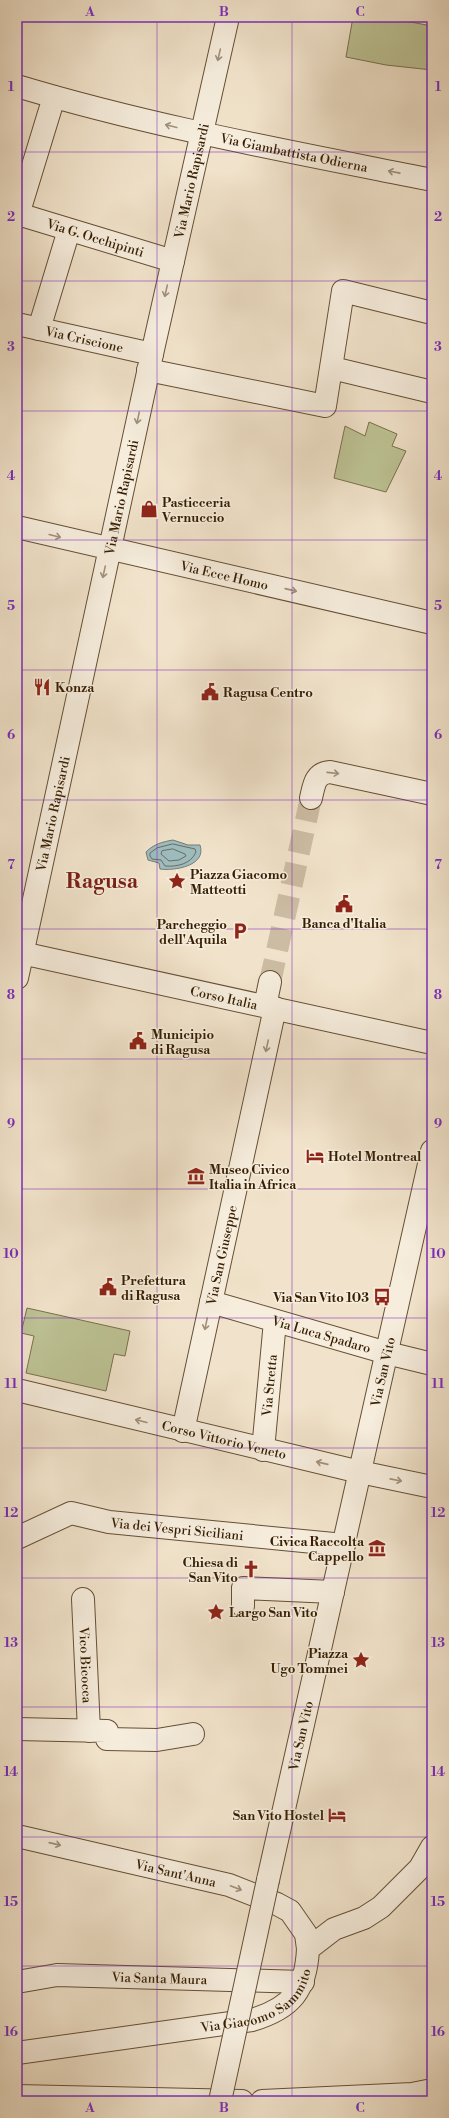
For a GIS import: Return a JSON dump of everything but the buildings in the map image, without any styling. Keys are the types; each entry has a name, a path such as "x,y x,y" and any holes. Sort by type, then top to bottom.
{"street":[{"name":"Via Mario Rapisardi","path":"17,978 20,952 227,17"},
{"name":"Via Giambattista Odierna","path":"17,86 54,97 201,134 432,180"},
{"path":"18,216 54,97"},
{"name":"Via G. Occhipinti","path":"18,216 172,261"},
{"path":"39,329 69,230"},
{"path":"432,313 343,291 332,368 432,392"},
{"name":"Via Criscione","path":"17,324 39,329 150,362 325,406 332,368"},
{"name":"Via Ecce Homo","path":"17,526 109,549 432,623"},
{"path":"311,798 317,777 321,774 330,772 432,794"},
{"name":"Corso Italia","path":"20,952 432,1043"},
{"name":"Via San Giuseppe","path":"183,1431 211,1302 270,1007 270,982"},
{"name":"Via San Vito","path":"220,2101 268,1880 432,1151"},
{"name":"Via Luca Spadaro","path":"211,1302 387,1353 432,1364"},
{"name":"Via Stretta","path":"263,1450 275,1321"},
{"name":"Corso Vittorio Veneto","path":"17,1390 263,1450 432,1487"},
{"name":"Via dei Vespri Siciliani","path":"20,1531 71,1513 109,1522 344,1545"},
{"path":"243,1606 243,1588 333,1592"},
{"name":"Vico Bicocca","path":"83,1598 98,1735"},
{"path":"17,1729 157,1740 193,1734"},
{"name":"Via Sant'Anna","path":"17,1836 164,1869 236,1888 277,1904 290,1912 306,1934 308,1949"},
{"name":"Via Giacomo Sammito","path":"17,2053 252,2020 266,2016 285,2006 303,1982 307,1970 308,1949 334,1929 364,1918 381,1907 420,1868 432,1848"},
{"name":"Via Santa Maura","path":"17,1982 57,1975 303,1982"},
{"path":"262,2101 412,2094 432,2090"},
{"path":"17,2096 242,2101"}],"green space":[{"path":"353,17 384,17 432,26 432,70 386,65 346,57"},
{"path":"369,422 397,434 392,446 406,451 386,492 334,478 345,426 365,436"},
{"path":"27,1308 130,1331 125,1356 114,1354 106,1391 26,1373 34,1336 21,1333"}],"water":[{"path":"173,840 188,845 200,845 201,852 199,858 188,866 173,869 160,869 159,863 148,860 146,852 149,849 158,844"}],"tunnel":[{"path":"270,982 311,798"}],"place":[{"name":"Pasticceria Vernuccio","path":"149,509"},
{"name":"Konza","path":"42,687"},
{"name":"Ragusa Centro","path":"210,692"},
{"name":"Piazza Giacomo Matteotti","path":"177,881"},
{"name":"Banca d'Italia","path":"344,904"},
{"name":"Parcheggio dell'Aquila","path":"240,931"},
{"name":"Municipio di Ragusa","path":"138,1041"},
{"name":"Hotel Montreal","path":"315,1156"},
{"name":"Museo Civico Italia in Africa","path":"196,1176"},
{"name":"Prefettura di Ragusa","path":"108,1287"},
{"name":"Via San Vito 103","path":"382,1297"},
{"name":"Civica Raccolta Cappello","path":"377,1548"},
{"name":"Chiesa di San Vito","path":"251,1569"},
{"name":"Largo San Vito","path":"216,1612"},
{"name":"Piazza Ugo Tommei","path":"361,1660"},
{"name":"San Vito Hostel","path":"337,1815"}],"district":[{"name":"Ragusa","path":"102,881"}]}
